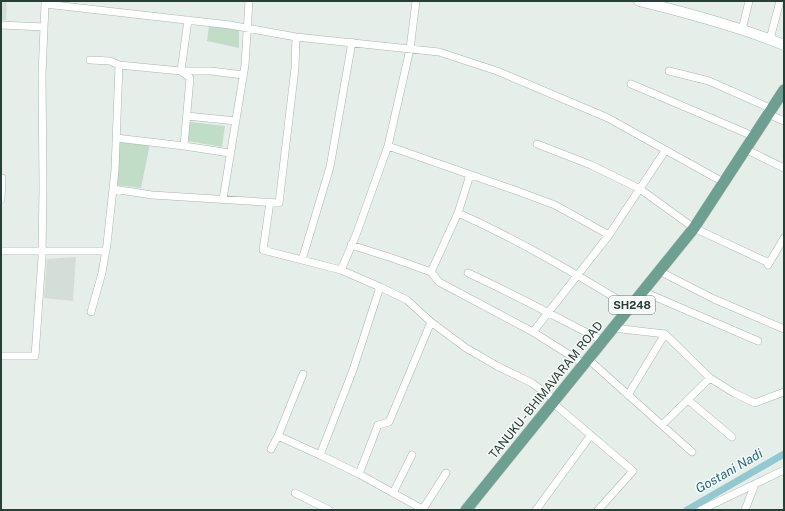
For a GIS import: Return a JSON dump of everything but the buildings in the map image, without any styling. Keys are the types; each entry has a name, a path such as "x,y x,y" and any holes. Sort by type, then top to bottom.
{"main road":[{"name":"TANUKU - BHIMAVARAM ROAD","path":"466,510 630,307 644,292 694,228 784,90"}],"street":[{"path":"223,199 243,75 249,1"},
{"path":"341,270 352,245 388,146 410,49 416,1"},
{"path":"639,1 695,15 784,44"},
{"path":"742,30 749,1"},
{"path":"770,39 780,1"},
{"path":"1,356 35,356 43,250 42,75 45,2 247,28 296,37 439,52 497,71 608,118 723,182"},
{"path":"181,71 188,20"},
{"path":"1,25 44,27"},
{"path":"113,189 152,195 279,203 295,68 296,37"},
{"path":"302,260 330,167 352,42"},
{"path":"90,60 110,61 119,65 181,71 211,71 243,75"},
{"path":"91,312 102,273 106,251 113,189 119,65"},
{"path":"181,71 190,78 184,146"},
{"path":"669,71 709,81 770,111 784,122"},
{"path":"631,84 754,136"},
{"path":"187,116 236,121"},
{"path":"116,138 230,153"},
{"path":"537,144 591,165 640,189 694,228 769,264 784,238"},
{"path":"388,146 555,205 609,235"},
{"path":"745,149 784,168"},
{"path":"533,332 609,235 665,151"},
{"path":"430,272 458,213 470,175"},
{"path":"1,178 1,200"},
{"path":"270,202 262,250 341,270 407,300 431,322 466,348 497,366 532,383 633,471 598,510"},
{"path":"458,213 482,223 578,275 630,307"},
{"path":"352,245 430,272 439,282 586,362 628,395 692,452"},
{"path":"1,250 106,251"},
{"path":"659,271 714,299 784,329"},
{"path":"468,273 503,288 547,313 603,341"},
{"path":"320,455 353,370 380,287"},
{"path":"644,292 758,342"},
{"path":"359,474 378,425 389,422 431,322"},
{"path":"613,328 665,334 710,378 734,393 754,402 784,392"},
{"path":"628,395 665,334"},
{"path":"271,449 278,436 303,374"},
{"path":"662,425 710,378"},
{"path":"688,400 732,437"},
{"path":"536,510 591,435"},
{"path":"278,436 359,474 423,509 446,473"},
{"path":"393,493 412,455"},
{"path":"701,510 784,470"},
{"path":"745,510 755,484"},
{"path":"295,493 329,510"}],"shaded area":[{"path":"1,1 7,1 6,20 1,20"},
{"path":"76,257 73,301 44,298 47,259"}],"green space":[{"path":"209,26 239,29 239,48 207,41"},
{"path":"190,122 225,126 222,147 188,141"},
{"path":"119,142 150,144 141,188 116,185"}],"waterway":[{"name":"Gostani Nadi","path":"687,510 784,454"}]}
